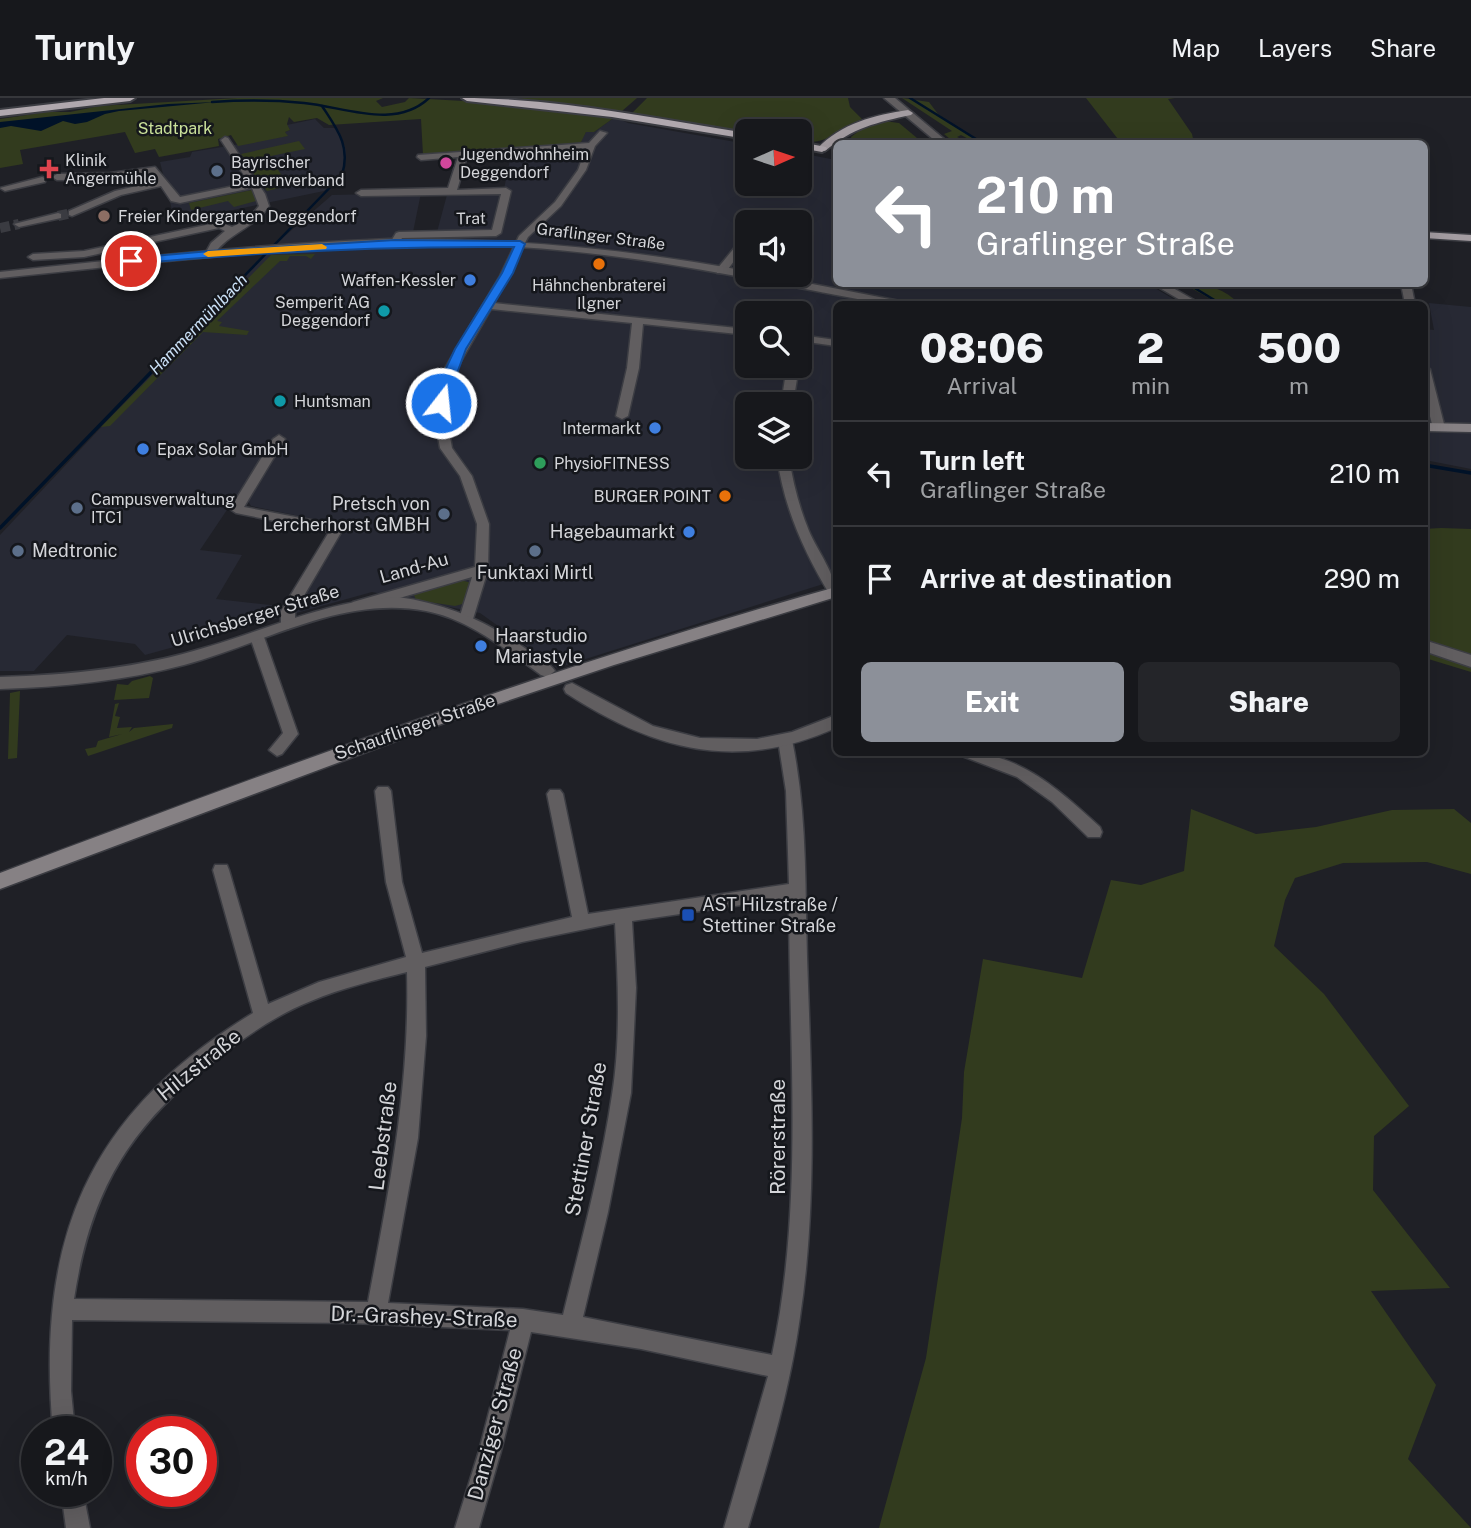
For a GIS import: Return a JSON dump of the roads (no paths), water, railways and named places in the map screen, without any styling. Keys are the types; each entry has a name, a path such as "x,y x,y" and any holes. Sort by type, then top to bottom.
{"highway":[{"path":"0,113 130,98"},
{"path":"467,98 612,114 735,134"},
{"path":"812,147 822,149"}],"main road":[{"path":"844,140 863,121 908,113"},
{"path":"822,149 833,146"},
{"path":"822,149 833,146"},
{"path":"1428,235 1471,238"},
{"path":"1428,427 1471,428"},
{"name":"Schauflinger Straße","path":"0,881 284,772 456,712 833,593"}],"street":[{"path":"889,98 941,140"},
{"path":"466,619 481,570 484,524 466,476 446,448 439,409 452,368 486,305 508,273 520,244 535,225 558,204 582,170 591,145 603,133"},
{"path":"210,254 219,239 261,213 263,200 225,141"},
{"path":"421,158 591,145"},
{"name":"Trat","path":"361,193 452,191 463,155"},
{"path":"57,177 110,176 155,170 174,199 180,200 254,185"},
{"path":"5,188 42,180"},
{"path":"72,213 118,193 163,183"},
{"name":"Trat","path":"395,243 399,235 496,233 506,191 451,193"},
{"path":"19,223 58,216"},
{"path":"33,257 84,254 220,225 232,231"},
{"name":"Graflinger Straße","path":"0,275 261,250 395,243 520,244 606,252 884,301"},
{"path":"721,271 735,253"},
{"path":"1164,287 1190,301"},
{"path":"1172,287 1197,301"},
{"path":"486,305 735,331"},
{"path":"622,416 633,368 638,320"},
{"path":"812,340 833,344"},
{"path":"1428,385 1439,428"},
{"path":"279,439 236,509 337,529 288,611 288,624"},
{"path":"786,469 793,503 809,548 833,587"},
{"name":"Land-Au","path":"358,604 481,570"},
{"name":"Ulrichsberger Straße","path":"0,682 46,682 127,673 210,652 288,624 358,604 424,605 466,619 488,630 547,671"},
{"path":"257,637 291,734 277,750"},
{"path":"1428,646 1471,661"},
{"path":"572,689 593,704 649,733 670,740 746,745 785,740 833,722"},
{"name":"Rörerstraße","path":"736,1528 781,1369 794,1288 800,1215 802,1131 796,834 790,760 785,740"},
{"path":"977,756 1022,773 1058,798 1094,832"},
{"path":"383,791 394,882 416,962"},
{"path":"555,794 581,922"},
{"path":"220,870 263,1016"},
{"name":"Hilzstraße","path":"63,1416 59,1333 68,1263 85,1209 109,1161 138,1118 174,1080 263,1016 316,991 416,962 581,922 797,890"},
{"name":"Stettiner Straße","path":"571,1325 598,1212 622,1093 627,988 622,915"},
{"name":"Leebstraße","path":"376,1314 408,1138 417,1037 416,962"},
{"name":"Dr.-Grashey-Straße","path":"62,1309 376,1314 523,1320 571,1325 756,1361 781,1369"},
{"name":"Danziger Straße","path":"467,1528 490,1451 523,1320"},
{"path":"75,1507 78,1528"}],"water":[{"path":"216,102 119,111 87,122 75,124 63,121 41,131 11,126 0,128 0,122 168,104"}],"waterway":[{"name":"Hammermühlbach","path":"212,102 293,102 385,115 416,108 429,98"},
{"path":"910,98 978,140"},
{"name":"Hammermühlbach","path":"191,331 342,175 344,146 322,106"},
{"path":"1193,287 1216,301"},
{"name":"Hammermühlbach","path":"0,528 193,329"},
{"path":"1428,466 1471,473"}],"tunnel":[{"path":"58,216 72,213"},
{"path":"0,228 19,224"}],"place":[{"name":"Jugendwohnheim Deggendorf","path":"446,163"},
{"name":"Klinik Angermühle","path":"49,169"},
{"name":"Bayrischer Bauernverband","path":"217,171"},
{"name":"Freier Kindergarten Deggendorf","path":"104,216"},
{"name":"Hähnchenbraterei Ilgner","path":"599,264"},
{"name":"Waffen-Kessler","path":"470,280"},
{"name":"Semperit AG Deggendorf","path":"384,311"},
{"name":"Huntsman","path":"280,401"},
{"name":"Intermarkt","path":"655,428"},
{"name":"Epax Solar GmbH","path":"143,449"},
{"name":"PhysioFITNESS","path":"540,463"},
{"name":"BURGER POINT","path":"725,496"},
{"name":"Campusverwaltung ITC1","path":"77,508"},
{"name":"Pretsch von Lercherhorst GMBH","path":"444,514"},
{"name":"Hagebaumarkt","path":"689,532"},
{"name":"Medtronic","path":"18,551"},
{"name":"Funktaxi Mirtl","path":"535,551"},
{"name":"Haarstudio Mariastyle","path":"481,646"},
{"name":"AST Hilzstraße / Stettiner Straße","path":"688,915"}],"park label":[{"name":"Stadtpark","path":"175,128"}]}
